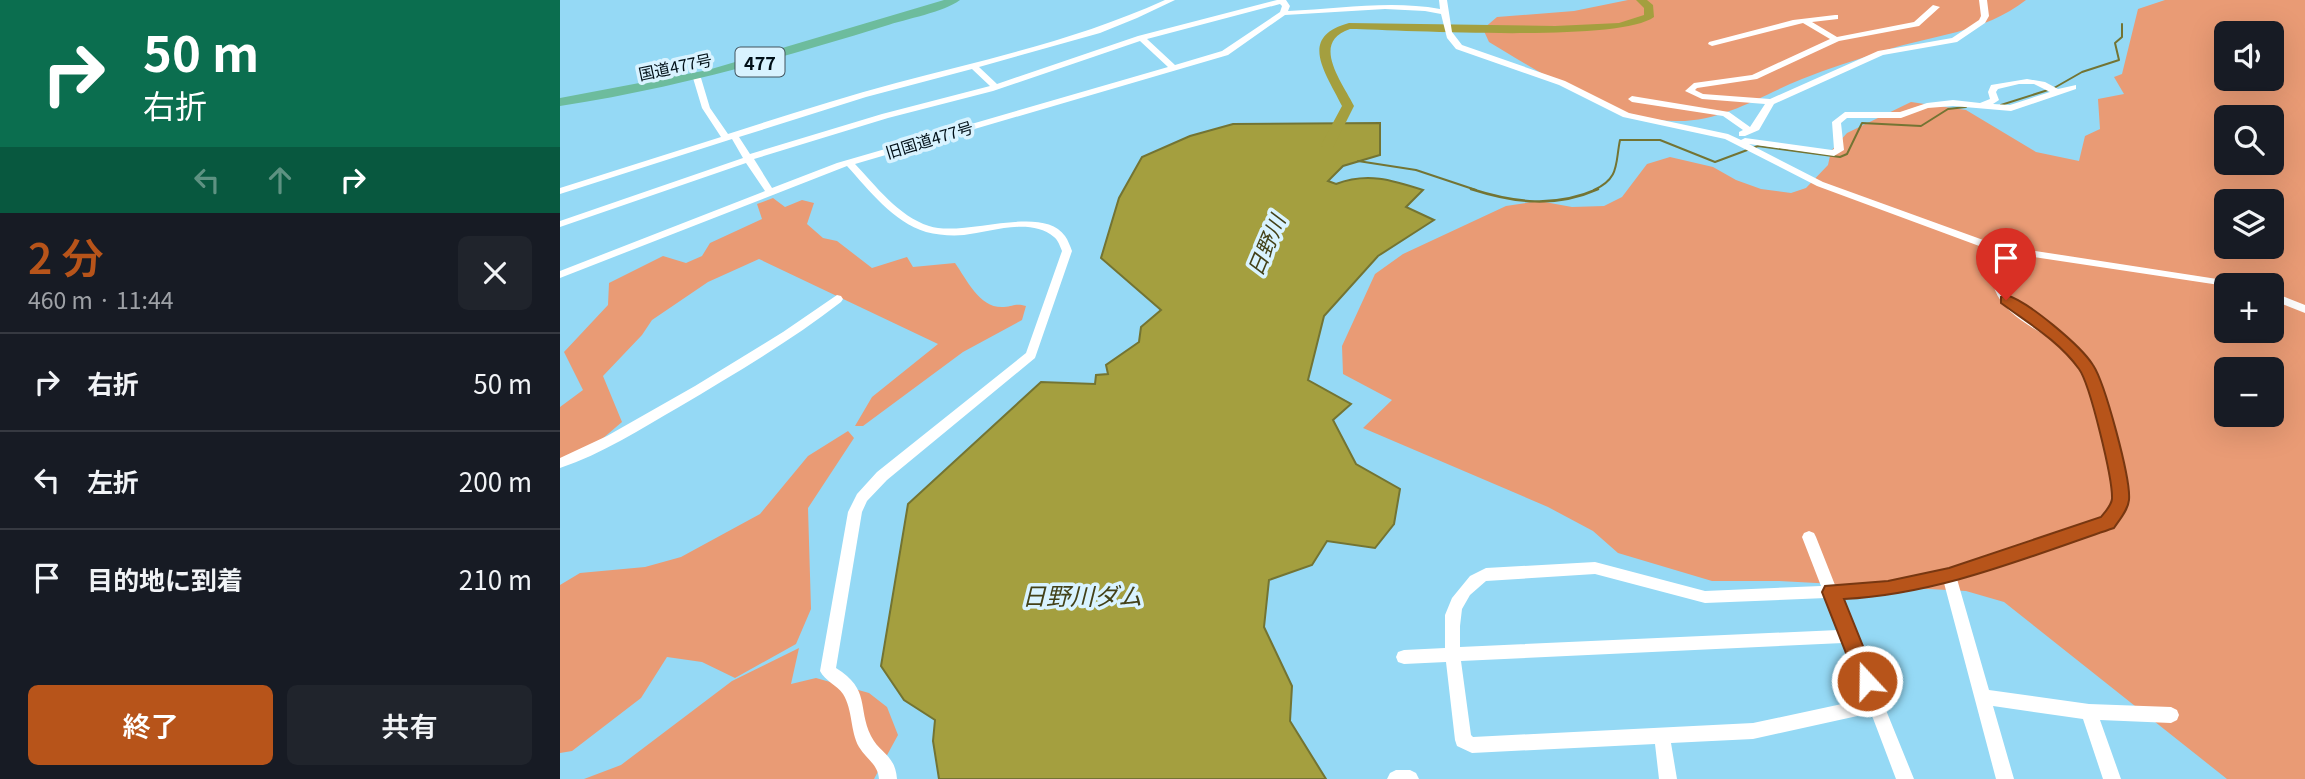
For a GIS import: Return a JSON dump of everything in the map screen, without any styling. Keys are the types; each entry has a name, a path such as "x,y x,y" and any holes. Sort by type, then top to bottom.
{"highway":[{"name":"国道477号","path":"560,102 697,78 770,59 955,0"}],"street":[{"path":"1443,0 1451,38 1459,47 1562,83 1626,116 1728,137 1820,184 1995,248 2214,281"},
{"path":"1936,8 1916,24 1835,39 1754,77 1689,88 1689,92 1696,95 1771,102 1881,53 1954,40 1982,21 1985,16 1983,0"},
{"path":"560,191 731,138 783,118 902,84 975,68 1120,25 1165,1"},
{"path":"560,224 748,159 885,116 995,87 1138,37 1282,1 1286,6 1283,13 1382,6 1425,8 1444,14"},
{"name":"旧国道477号","path":"560,275 849,163 1225,53 1283,13"},
{"path":"1712,44 1802,20 1835,17"},
{"path":"1802,20 1835,39"},
{"path":"1138,37 1174,68"},
{"path":"975,68 995,87"},
{"path":"697,78 706,108 748,159 770,192"},
{"path":"1986,106 1995,100 1992,89 1998,86 2026,80 2054,90"},
{"path":"1743,143 1756,141 1834,153 1839,150 1836,122 1845,115 1901,115 1927,106 1953,103 2011,108 2054,90 2073,87"},
{"path":"1632,99 1726,114 1749,131"},
{"path":"1728,137 1749,131 1763,119 1771,102"},
{"path":"849,163 898,214 920,226 956,234 1013,224 1042,226 1060,236 1067,251 1031,355 882,476 862,498 855,512 828,671 842,680 853,693 863,738 885,762 888,779"},
{"path":"1876,704 1753,731 1478,746 1466,743 1462,734 1452,616 1476,577 1486,573 1595,568 1705,597 1888,589 1949,576 2108,523 2113,519 2120,499 2096,392 2087,368 2056,336 2006,300 1999,286 1995,248"},
{"path":"560,463 572,462 616,436 795,329 837,299"},
{"path":"2284,301 2305,309"},
{"path":"1809,537 1905,779"},
{"path":"1949,576 2005,779"},
{"path":"1404,657 1849,636"},
{"path":"1983,697 2089,712 2171,715"},
{"path":"2089,712 2112,779"},
{"path":"1662,737 1668,779"},
{"path":"1396,779 1410,779"}],"shaded area":[{"path":"1628,0 2026,0 1993,20 1832,68 1727,112 1678,121 1654,119 1605,105 1532,68 1489,42 1483,29 1497,17 1574,11"},
{"path":"2165,0 2305,0 2305,779 2227,779 2004,602 1966,591 1779,581 1712,581 1618,553 1593,531 1548,507 1363,428 1392,400 1343,374 1342,346 1375,274 1403,254 1506,206 1539,201 1572,207 1604,206 1622,197 1647,164 1670,157 1713,167 1736,180 1761,189 1791,193 1806,188 1828,165 1831,151 1847,133 1911,102 1966,110 2036,152 2079,161 2085,136 2100,129 2098,99 2124,94 2114,77 2122,74 2138,9"},
{"path":"773,198 785,207 802,200 814,203 807,224 823,238 837,241 872,268 907,257 913,267 955,263 975,292 988,303 1004,307 1026,306 1022,320 963,352 863,426 855,426 872,397 938,344 759,259 708,282 652,320 642,335 603,376 622,422 595,445 560,460 560,407 583,390 564,352 608,305 609,283 663,256 686,263 702,256 710,243 762,219 757,204"},
{"path":"848,431 854,438 808,508 811,609 796,644 735,678 702,662 667,657 641,698 572,751 560,753 560,585 580,573 645,567 681,557 760,514 808,456"},
{"path":"799,648 791,684 816,678 869,693 887,707 898,735 874,779 584,779 621,765 732,681"}],"water":[{"name":"日野川ダム","path":"1380,123 1380,155 1343,166 1328,181 1336,184 1358,178 1380,179 1423,190 1406,207 1434,220 1378,256 1324,316 1308,380 1351,404 1333,420 1356,464 1400,489 1394,524 1375,548 1327,541 1312,565 1269,580 1264,627 1292,686 1290,721 1326,779 939,779 933,741 935,720 904,700 881,666 908,504 1041,382 1095,384 1096,375 1108,374 1106,365 1139,342 1141,327 1161,310 1101,258 1119,198 1142,157 1190,136 1233,124"}],"waterway":[{"name":"日野川","path":"1328,145 1348,106 1323,54 1326,40 1336,30 1349,26 1555,29 1620,26 1649,17 1649,7 1641,0"},
{"path":"2054,88 2082,72 2119,60 2115,43 2122,37 2122,24"},
{"path":"2001,105 2048,90"},
{"path":"1594,190 1612,175 1620,140 1660,140 1715,162 1758,146 1840,157 1847,154 1862,123 1921,126 1948,109 1966,107"},
{"path":"1358,161 1416,170 1476,190"},
{"path":"1471,189 1503,198 1535,201 1566,199 1598,189"}],"route":[{"path":"1867,681 1832,592 1888,589 1949,576 2108,523 2118,509 2120,490 2117,476 2093,380 2087,368 2056,336 2019,312 2006,300"}]}
